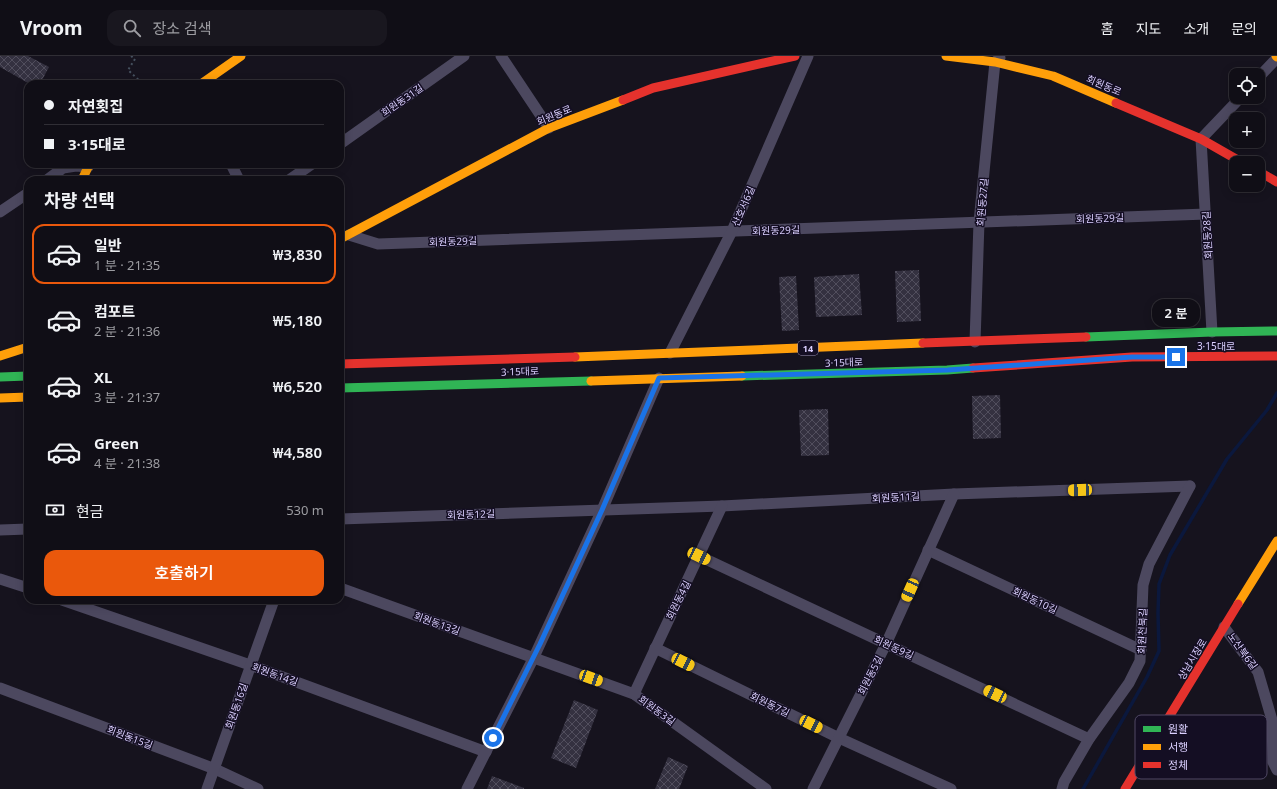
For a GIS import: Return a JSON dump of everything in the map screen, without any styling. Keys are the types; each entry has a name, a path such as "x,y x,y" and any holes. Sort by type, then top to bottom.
{"main road":[{"path":"207,80 241,56"},
{"name":"회원동로","path":"344,237 549,128 653,88 794,56"},
{"name":"회원동로","path":"946,56 999,59 1053,76 1201,139 1231,156"},
{"path":"1265,175 1277,182"},
{"name":"3·15대로","path":"344,364 608,356 1212,332 1277,331"},
{"path":"0,356 24,348"},
{"name":"3·15대로","path":"344,388 948,370 1132,357 1277,356"},
{"path":"0,377 24,376"},
{"path":"0,398 24,397"},
{"name":"상남시장로","path":"1170,715 1277,541"},
{"name":"상남시장로","path":"1125,789 1135,773"}],"street":[{"name":"회원동31길","path":"344,141 464,56"},
{"path":"501,56 549,128"},
{"name":"산호서6길","path":"670,353 732,231 808,56"},
{"path":"1265,70 1277,57"},
{"name":"회원동27길","path":"975,342 979,222 999,59"},
{"path":"1201,139 1234,104"},
{"name":"회원동28길","path":"1201,139 1212,332"},
{"path":"52,176 64,168"},
{"path":"295,176 306,168"},
{"path":"0,212 24,196"},
{"name":"회원동29길","path":"344,237 378,244 1206,214"},
{"path":"467,789 534,657 602,510 659,378"},
{"name":"회원동11길","path":"602,510 722,506 954,494 1190,486"},
{"name":"회원천북길","path":"1062,789 1064,782 1090,739 1129,683 1140,661 1144,585 1149,564 1190,486"},
{"name":"회원동5길","path":"813,789 886,644 954,494"},
{"name":"회원동4길","path":"634,694 722,506"},
{"name":"회원동12길","path":"344,519 602,510"},
{"path":"0,530 24,529"},
{"name":"회원동10길","path":"928,550 1141,650"},
{"name":"회원동9길","path":"699,556 1090,739"},
{"path":"0,578 24,587"},
{"name":"회원동13길","path":"344,589 534,657"},
{"name":"회원동14길","path":"74,604 250,665 486,752"},
{"name":"회원동16길","path":"207,789 273,604"},
{"name":"노산북6길","path":"1224,627 1258,672 1272,720 1273,762 1277,770"},
{"name":"회원동7길","path":"655,648 839,738 951,789"},
{"name":"회원동3길","path":"534,657 634,694 766,789"},
{"name":"회원동15길","path":"0,688 215,769 258,789"}],"path":[{"path":"131,56 134,59 128,70 139,80"}],"building":[{"path":"0,56 28,56 49,67 42,80 24,81 0,67"},
{"path":"919,270 921,321 897,322 895,271"},
{"path":"859,274 862,315 816,317 814,277"},
{"path":"796,276 799,330 782,331 779,277"},
{"path":"1000,395 1001,438 973,439 972,396"},
{"path":"828,409 829,455 801,456 799,410"},
{"path":"574,700 598,710 576,768 551,758"},
{"path":"668,757 688,766 679,789 655,789"},
{"path":"492,776 524,788 524,789 487,789"}],"waterway":[{"path":"1083,789 1147,677 1159,651 1159,584 1170,555 1227,459 1267,410 1277,393"}],"traffic: fast":[{"path":"1086,337 1277,331"},
{"path":"742,376 973,368"},
{"path":"0,377 24,376"},
{"path":"344,388 591,381"}],"traffic: slow":[{"path":"207,80 241,56"},
{"path":"946,56 995,62 1053,76 1116,103"},
{"path":"344,237 549,128 623,100"},
{"path":"84,176 88,168"},
{"path":"575,357 923,343"},
{"path":"0,356 24,348"},
{"path":"591,381 742,376"},
{"path":"0,398 24,397"},
{"path":"1238,604 1277,541"}],"traffic: jam":[{"path":"623,100 653,88 795,56"},
{"path":"1116,103 1201,139 1231,156"},
{"path":"1265,175 1277,182"},
{"path":"923,343 1086,337"},
{"path":"973,368 1132,357 1277,356"},
{"path":"344,364 575,357"},
{"path":"1170,715 1238,604"},
{"path":"1125,789 1135,773"}],"route":[{"path":"493,738 534,657 602,510 659,378 948,370 1132,357 1176,357"}]}
